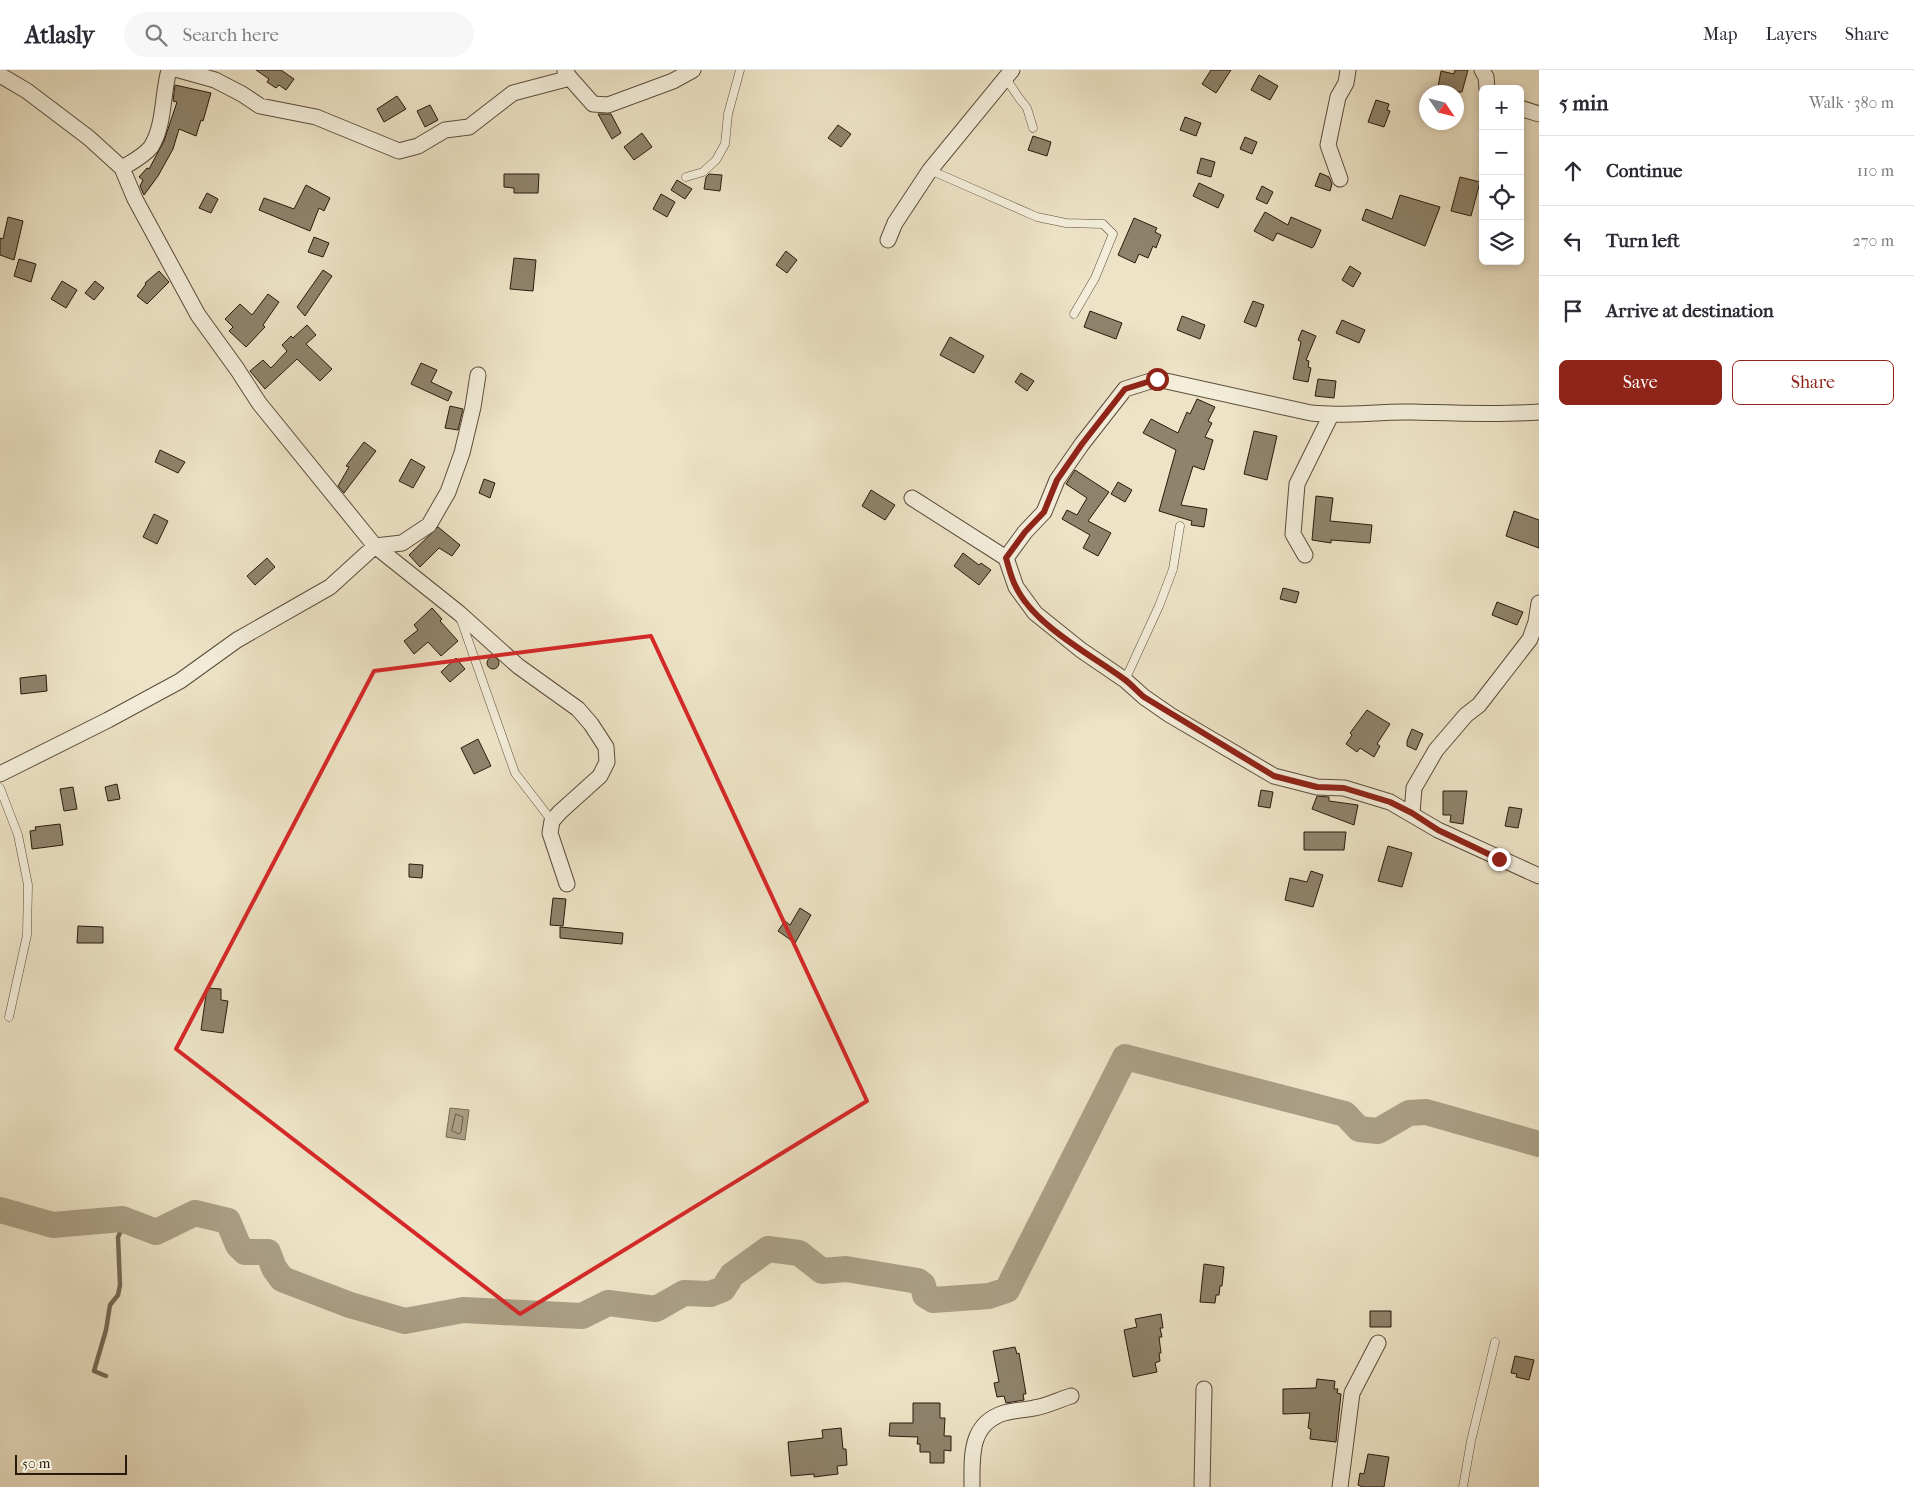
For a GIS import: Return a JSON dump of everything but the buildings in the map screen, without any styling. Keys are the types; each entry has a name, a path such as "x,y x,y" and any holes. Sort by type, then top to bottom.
{"street":[{"path":"122,168 143,155 151,147 160,124 169,70"},
{"path":"179,70 214,80 242,94 260,106 316,117 399,151 418,146 445,130 469,127 513,92 567,74 593,104 608,105 673,81 693,70"},
{"path":"1340,179 1328,145 1338,97 1346,83 1348,70"},
{"path":"1482,70 1486,77 1487,85"},
{"path":"888,240 895,223 930,170 1008,73"},
{"path":"0,75 27,91 89,138 122,168 134,199 198,315 259,403 375,546 459,613 518,666 578,709 591,724 606,747 607,762 600,776 552,821 550,833 567,884"},
{"path":"1524,109 1539,114"},
{"path":"0,774 108,720 180,681 237,640 330,587 375,546 402,543 428,525 448,492 462,453 473,407 478,375"},
{"path":"1006,558 1025,532 1044,512 1057,480 1082,444 1125,389 1157,379 1312,413 1331,415 1411,412 1500,415 1539,412"},
{"path":"1305,555 1293,534 1296,484 1331,415"},
{"path":"912,498 1006,558 1016,587 1035,613 1081,650 1125,680 1144,697 1170,715 1274,776 1317,787 1344,788 1390,802 1412,813 1438,830 1539,876"},
{"path":"1412,813 1414,788 1436,750 1466,715 1478,705 1530,639 1536,622 1539,603"},
{"path":"1340,1487 1352,1393 1378,1344"},
{"path":"1202,1487 1204,1389"},
{"path":"972,1487 974,1440 985,1425 1004,1413 1044,1406 1071,1396"}],"lane":[{"path":"686,176 703,172 716,160 725,144 728,114 740,70"},
{"path":"1008,73 1019,98 1027,108 1033,128"},
{"path":"930,170 1037,217 1066,223 1103,224 1113,234 1095,278 1074,314"},
{"path":"1125,680 1159,606 1173,569 1180,526"},
{"path":"459,613 515,772 552,821"},
{"path":"0,788 18,835 28,885 27,935 10,1017"},
{"path":"1463,1487 1471,1441 1495,1342"}],"highlighted area":[{"path":"651,636 867,1101 520,1314 176,1049 374,671"}],"water":[{"path":"450,1108 469,1110 465,1140 446,1137"}],"waterway":[{"path":"0,1210 53,1225 122,1219 156,1232 195,1213 228,1221 238,1245 245,1252 268,1252 274,1268 282,1279 350,1305 405,1321 463,1310 582,1316 608,1303 656,1309 684,1293 710,1294 723,1289 732,1275 768,1249 799,1253 822,1271 846,1269 918,1281 923,1285 925,1295 933,1300 989,1296 1007,1290 1125,1057 1345,1114 1359,1129 1378,1131 1409,1113 1426,1112 1539,1144"},
{"path":"106,1376 94,1371 106,1330 110,1305 118,1295 120,1285 118,1237 126,1221"}],"route":[{"path":"1157,379 1125,389 1082,444 1057,480 1044,512 1025,532 1006,558 1016,587 1024,600 1050,626 1125,680 1144,697 1170,715 1274,776 1317,787 1344,788 1390,802 1412,813 1438,830 1499,859"}]}
